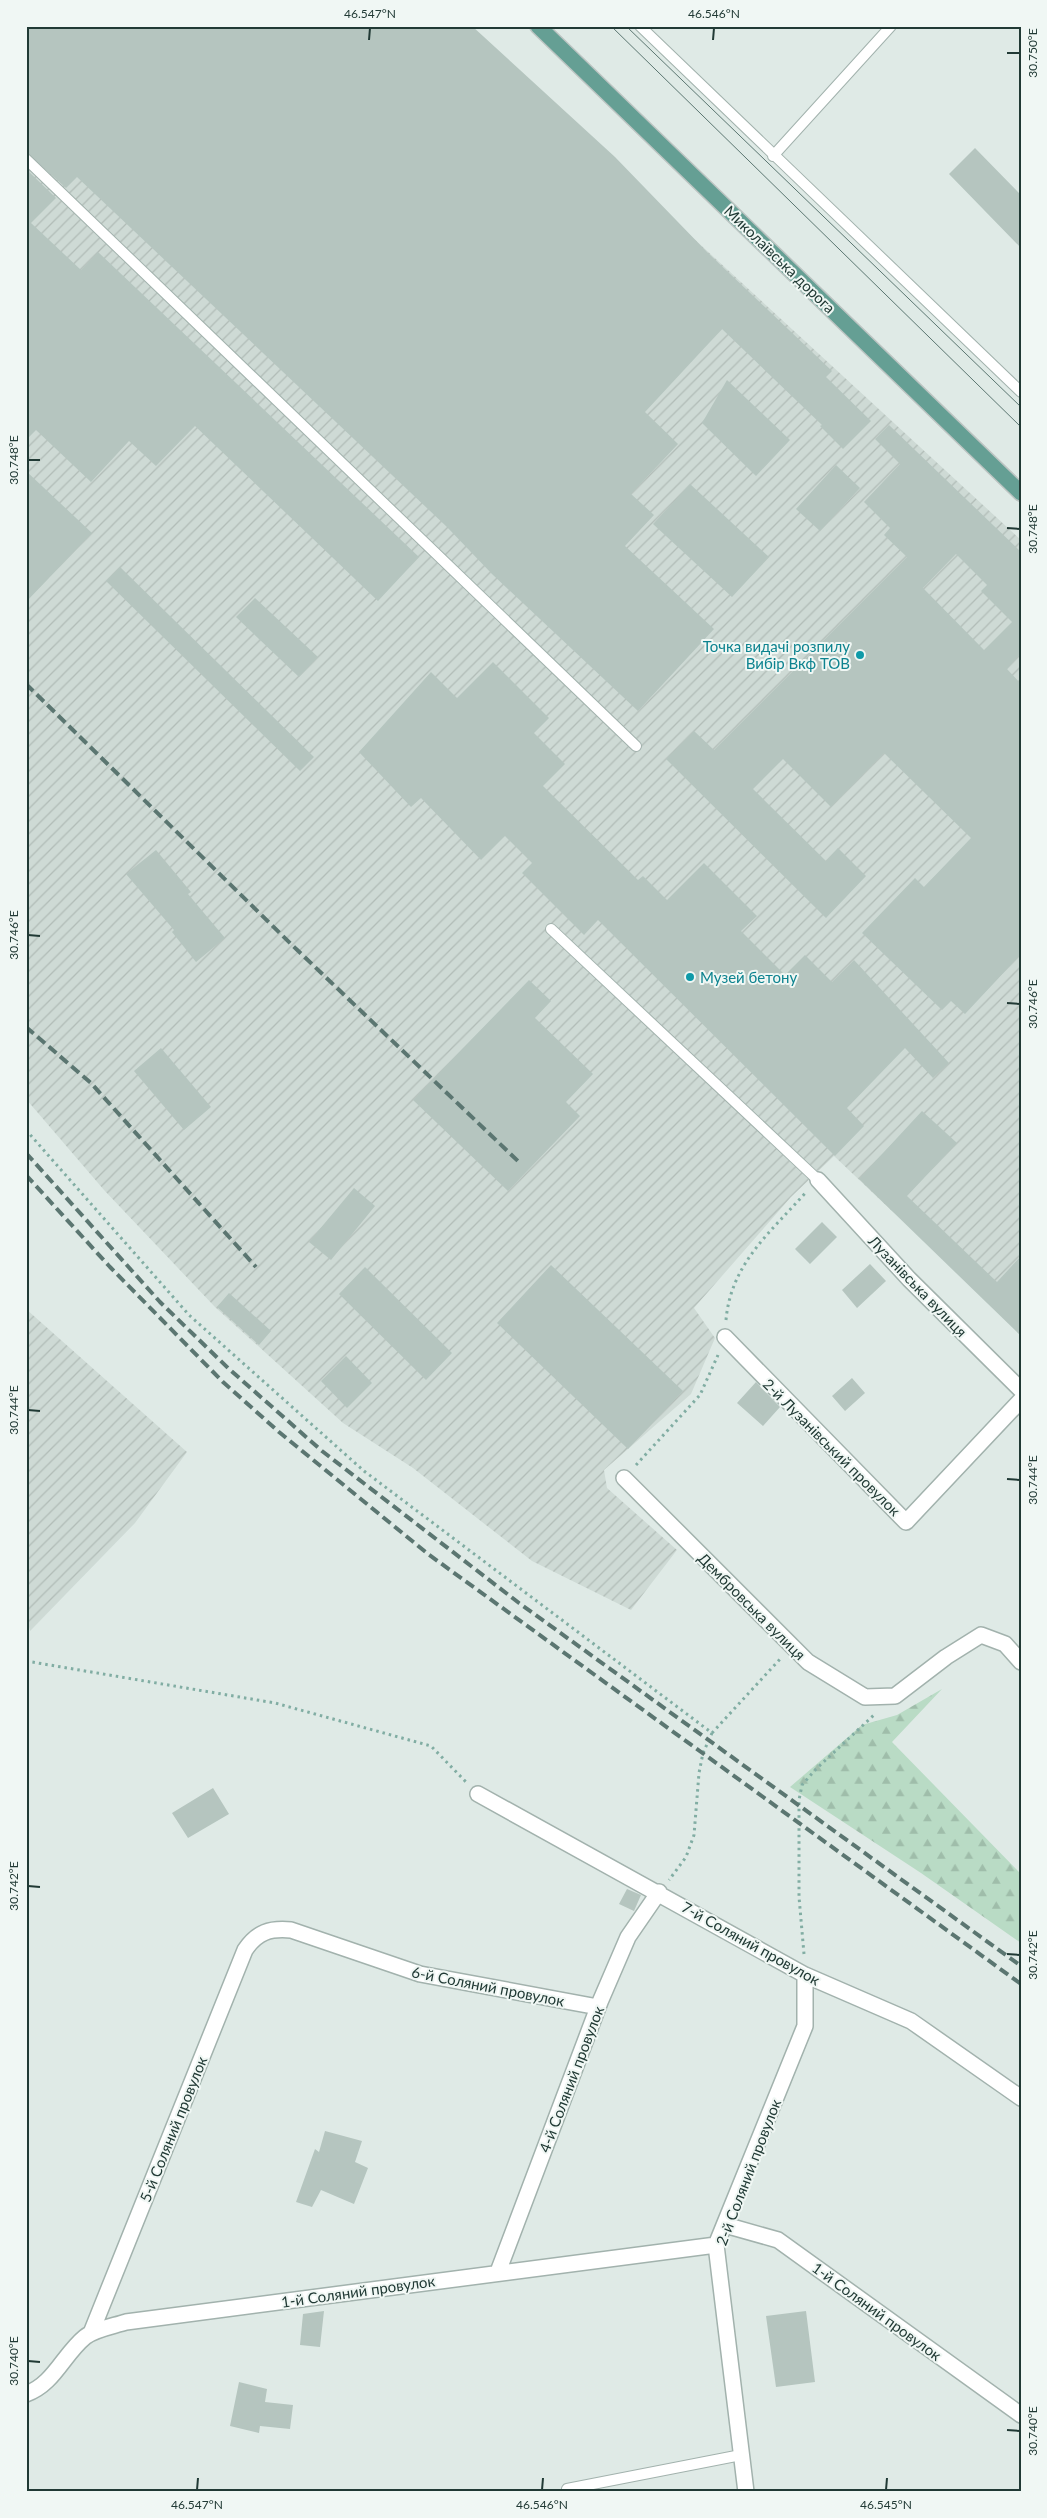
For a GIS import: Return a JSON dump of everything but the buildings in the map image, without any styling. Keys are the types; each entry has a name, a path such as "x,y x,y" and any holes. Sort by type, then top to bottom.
{"main road":[{"name":"Миколаївська дорога","path":"545,28 1021,492"}],"street":[{"name":"Лузанівська вулиця","path":"818,1180 909,1279 1021,1390"},
{"name":"2-й Лузанівський провулок","path":"725,1338 906,1522 1021,1400"},
{"name":"Дембровська вулиця","path":"624,1478 808,1662 865,1697 895,1696"},
{"path":"895,1696 946,1657 981,1635 1005,1644 1021,1662"},
{"name":"7-й Соляний провулок","path":"478,1794 660,1892 805,1975 911,2021 1021,2098"},
{"name":"4-й Соляний провулок","path":"498,2272 598,2007 628,1937 660,1892"},
{"name":"6-й Соляний провулок","path":"265,1931 276,1928 291,1930 420,1974 598,2007"},
{"name":"5-й Соляний провулок","path":"91,2333 245,1950 253,1937 265,1931"},
{"name":"2-й Соляний провулок","path":"746,2492 716,2245 805,2026 805,1975"},
{"name":"1-й Соляний провулок","path":"725,2225 778,2240 1021,2415"},
{"name":"1-й Соляний провулок","path":"26,2394 39,2389 52,2376 72,2349 91,2333 126,2322 716,2245"}],"lane":[{"path":"640,26 773,156 1021,392"},
{"path":"773,156 891,26"},
{"path":"26,159 636,746"},
{"path":"551,929 818,1180"},
{"path":"567,2489 741,2455"}],"path":[{"path":"26,1130 189,1315 335,1446 364,1471 486,1564 610,1654 712,1733"},
{"path":"660,1892 686,1857 694,1835 698,1773 703,1753 712,1733 791,1646"},
{"path":"26,1662 275,1704 431,1746 478,1794"},
{"path":"805,1975 799,1898 799,1800 802,1784 895,1696"}],"shaded area":[{"path":"26,26 463,26 1021,540 1021,1317 892,1211 834,1156 791,1197 694,1308 715,1338 691,1394 604,1470 607,1488 677,1550 631,1610 532,1561 413,1468 343,1423 215,1307 104,1190 26,1099"},
{"path":"26,1309 187,1452 135,1523 30,1631 26,1615"}],"green space":[{"path":"942,1689 892,1742 1021,1874 1021,1943 921,1873 790,1787 862,1725 897,1715"}],"tram line":[{"path":"611,26 1021,427"},
{"path":"626,26 1021,407"}],"railway":[{"path":"26,684 291,944 520,1163"},
{"path":"26,1027 91,1083 256,1267"},
{"path":"26,1153 160,1302 228,1368 322,1451 519,1603 1021,1966"},
{"path":"26,1175 110,1267 223,1382 279,1432 428,1554 1021,1984"}],"place":[{"name":"Точка видачі розпилу Вибір Вкф ТОВ","path":"860,655"},
{"name":"Музей бетону","path":"690,977"}]}
